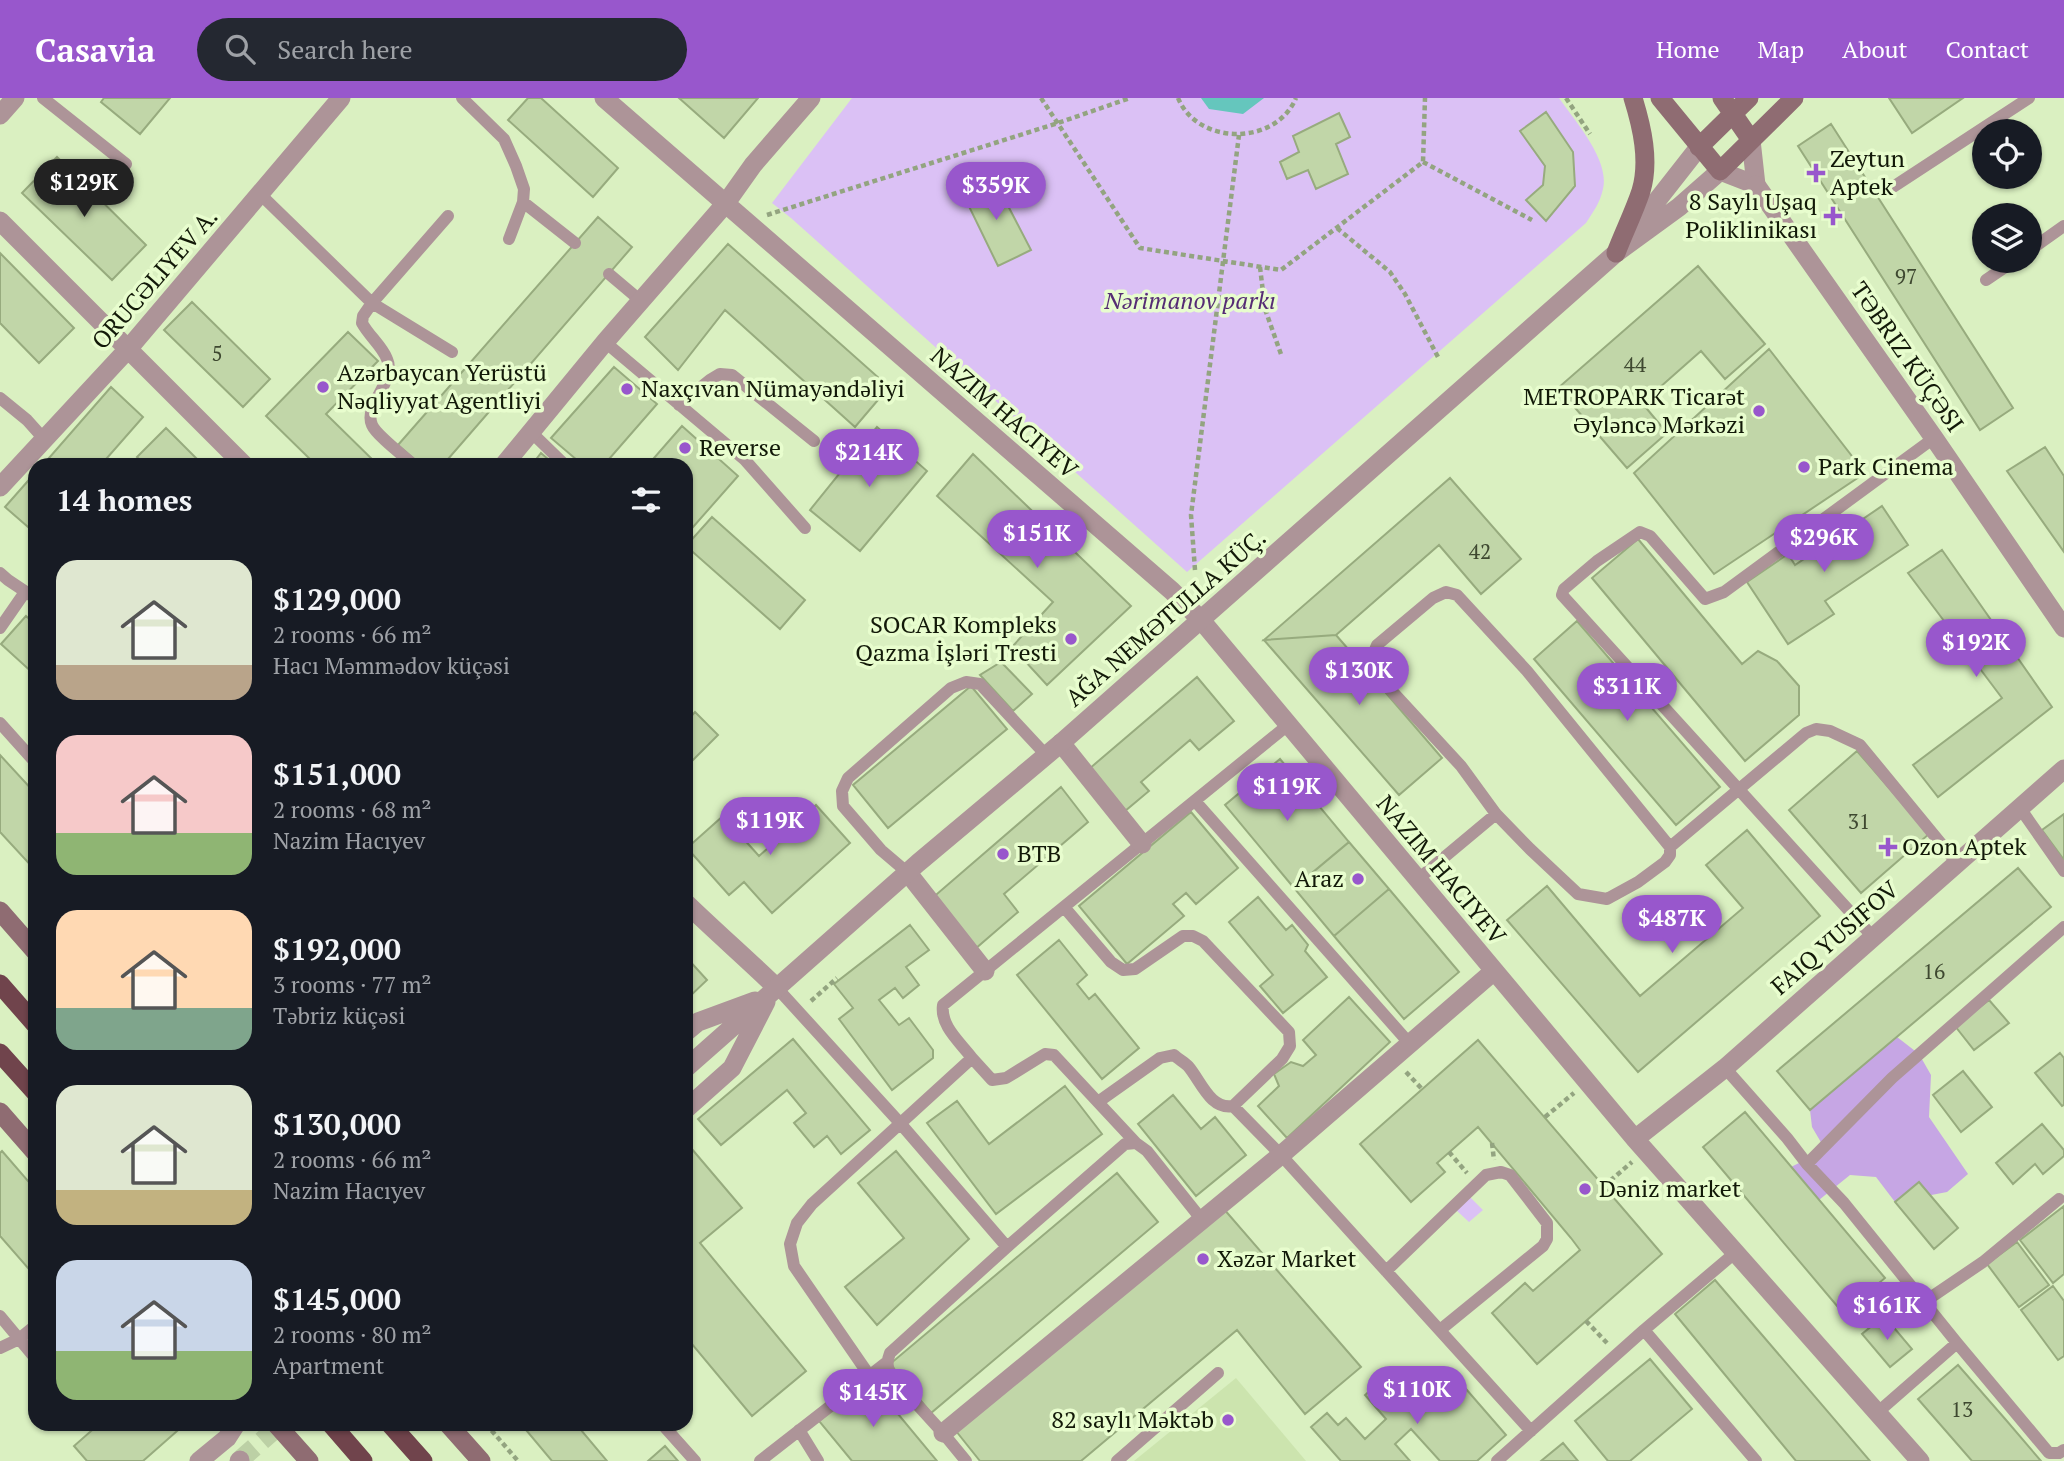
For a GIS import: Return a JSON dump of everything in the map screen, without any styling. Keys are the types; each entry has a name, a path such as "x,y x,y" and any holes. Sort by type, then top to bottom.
{"highway":[{"path":"0,984 28,1016"},
{"path":"0,1053 28,1084"},
{"path":"337,1431 363,1461"},
{"path":"396,1431 423,1461"}],"main road":[{"path":"1616,253 1641,190 1644,175 1645,154 1633,98"},
{"path":"1660,98 1720,171 1794,98"},
{"path":"1699,147 1727,106 1749,98"},
{"path":"1727,106 1751,140"},
{"path":"0,911 28,943"},
{"path":"0,1112 28,1144"},
{"path":"282,1431 309,1461"},
{"path":"455,1431 481,1461"}],"street":[{"path":"0,115 15,98"},
{"name":"ORUCƏLIYEV A.","path":"0,487 129,348 341,98"},
{"path":"604,98 1172,591 1200,620 1641,1145 1920,1461"},
{"path":"510,458 605,342 726,203 753,165 811,98"},
{"path":"1616,253 1679,207 1720,171 1756,185 1751,140"},
{"path":"1616,253 1699,147"},
{"name":"TƏBRIZ KÜÇƏSI","path":"1756,185 2064,628"},
{"path":"0,220 237,458"},
{"name":"AĞA NEMƏTULLA KÜÇ.","path":"693,1062 1054,749 1616,253"},
{"path":"1054,749 1142,844"},
{"name":"FAIQ YUSIFOV","path":"1641,1145 2064,769"},
{"path":"908,873 985,971"},
{"path":"693,910 752,965 773,992"},
{"path":"943,1433 1281,1155 1494,971"},
{"path":"693,1026 773,992"},
{"path":"693,1103 732,1068 773,992"},
{"path":"199,1461 232,1431"}],"lane":[{"path":"43,98 127,164"},
{"path":"462,98 504,139 524,189 523,202 509,239"},
{"path":"1893,187 2029,98"},
{"path":"260,194 372,303 452,352"},
{"path":"523,202 575,243"},
{"path":"406,458 371,424 371,413 387,380 389,368 388,359 362,323 363,316 448,216"},
{"path":"2042,242 2064,226"},
{"path":"1986,280 1996,273"},
{"path":"609,274 641,301"},
{"path":"605,342 745,460 805,528"},
{"path":"679,405 720,374 732,375 814,441"},
{"path":"0,398 27,420 44,439"},
{"path":"531,432 558,458"},
{"path":"1873,937 1562,595 1562,591 1597,561 1640,533 1650,536 1704,598 1714,597 1934,438"},
{"path":"0,573 28,594"},
{"path":"1446,592 1465,601 1527,671 1670,847 1670,855 1665,862 1638,882 1607,899 1594,898 1578,894 1496,814 1461,766 1379,677 1371,659 1377,645 1433,598 1446,592"},
{"path":"0,628 28,597"},
{"path":"908,873 881,850 843,806 842,791 848,778 951,688 966,682 981,684 1054,749"},
{"path":"0,723 28,754"},
{"path":"1202,1220 1147,1151 1136,1143 1054,1055 1045,1054 1006,1078 992,1080 944,1022 941,1014 943,1005 1288,725"},
{"path":"1670,847 1806,733 1816,729 1830,731 1860,745 1957,863"},
{"path":"1195,800 1410,1044"},
{"path":"2020,808 2064,871"},
{"path":"1418,880 1496,814"},
{"path":"1064,906 1111,962 1123,970 1135,969 1183,936 1193,936 1203,941 1289,1032 1290,1046 1282,1059 1233,1106 1224,1108 1215,1103 1186,1065 1174,1055 1160,1058 1098,1102"},
{"path":"1807,1164 1892,1078 2064,927"},
{"path":"773,992 799,1012 1007,1247"},
{"path":"869,1375 794,1266 790,1244 797,1223 812,1204 972,1058"},
{"path":"1725,1068 1844,1203 2049,1453 2064,1450"},
{"path":"1233,1106 1281,1155 1531,1431"},
{"path":"966,1461 893,1378 887,1362 890,1353 1113,1154 1125,1144 1136,1143"},
{"path":"1386,1271 1486,1175 1501,1172 1510,1175 1547,1223 1547,1239 1543,1246 1440,1330"},
{"path":"1924,1302 1983,1262 2059,1199"},
{"path":"1497,1461 1736,1252"},
{"path":"0,1316 28,1350"},
{"path":"1644,1330 1756,1461"},
{"path":"0,1348 28,1332"},
{"path":"1878,1412 1957,1343"},
{"path":"760,1461 887,1362"},
{"path":"1117,1461 1218,1373"},
{"path":"799,1430 818,1461"},
{"path":"668,1431 695,1461"}],"path":[{"path":"1041,98 1140,248 1281,270 1423,162"},
{"path":"746,222 1129,98"},
{"path":"1178,98 1196,121 1216,132 1239,135 1260,131 1279,120 1296,98"},
{"path":"1423,162 1425,98"},
{"path":"1566,98 1590,134"},
{"path":"1195,570 1191,514 1239,135"},
{"path":"1423,162 1532,220"},
{"path":"1337,228 1390,272 1405,293 1438,357"},
{"path":"1260,267 1265,309 1282,357"},
{"path":"799,1012 836,978"},
{"path":"1545,1117 1587,1082"},
{"path":"1604,1186 1641,1145"},
{"path":"1449,1152 1477,1185"},
{"path":"1586,1321 1617,1354"},
{"path":"492,1431 518,1461"}],"shaded area":[{"path":"1897,1037 1919,1054 1931,1075 1929,1117 1968,1174 1947,1192 1895,1202 1876,1177 1850,1175 1819,1200 1791,1167 1809,1158 1822,1144 1812,1127 1810,1110"},
{"name":"82 saylı Məktəb","path":"1236,1378 1306,1461 1134,1461"}],"green space":[{"name":"Nərimanov parkı","path":"852,98 1559,98 1590,141 1601,166 1603,189 1586,223 1187,572 772,203"},
{"path":"1470,1197 1483,1210 1469,1222 1456,1210"}],"water":[{"path":"1201,98 1264,98 1243,114 1209,109"}],"building":[{"path":"104,98 170,98 140,134 101,102"},
{"path":"528,98 541,98 618,168 593,197 508,120"},
{"path":"679,98 758,98 724,138"},
{"path":"1889,98 1963,98 1912,133"},
{"path":"1546,112 1573,152 1575,186 1546,221 1526,200 1543,185 1545,166 1520,131"},
{"path":"1339,113 1350,137 1336,144 1348,174 1316,189 1308,170 1287,179 1280,162 1299,152 1293,136"},
{"path":"1831,124 2013,408 1980,430 1798,146"},
{"path":"57,157 146,245 112,280 22,193"},
{"path":"993,177 1031,250 998,266 962,192"},
{"path":"598,217 632,247 449,458 413,458 398,445"},
{"path":"728,244 889,387 855,427 725,310 678,370 645,337"},
{"path":"0,253 74,328 39,363 0,323"},
{"path":"1698,266 1765,344 1725,379 1701,351 1642,403 1667,433 1627,468 1558,388"},
{"path":"192,302 270,379 243,407 164,330"},
{"name":"Azərbaycan Yerüstü Nəqliyyat Agentliyi","path":"348,332 378,361 326,414 371,458 309,458 266,416"},
{"name":"METROPARK Ticarət Əyləncə Mərkəzi","path":"1769,349 1865,473 1714,574 1634,473"},
{"path":"614,367 657,404 610,458 575,458 551,438"},
{"path":"111,387 143,417 107,458 49,458"},
{"path":"682,426 738,476 693,527 693,458 654,458"},
{"path":"877,427 927,471 860,551 810,510"},
{"path":"166,428 196,458 138,458"},
{"path":"2045,447 2064,476 2064,552 2007,471"},
{"path":"973,454 1131,606 1047,685 1012,647 1053,602 937,496"},
{"path":"1450,478 1521,559 1481,594 1439,545 1336,635 1264,640"},
{"path":"28,481 28,527 5,507"},
{"path":"1882,506 1908,545 1825,601 1834,614 1788,644 1747,582 1788,554 1795,565"},
{"path":"712,517 805,600 780,629 693,552 693,538"},
{"path":"1638,539 1742,664 1758,651 1777,661 1799,686 1799,715 1745,761 1592,578"},
{"path":"1942,550 2052,707 1938,797 1913,765 2002,698 1908,573"},
{"path":"26,616 28,618 28,669 1,644"},
{"path":"1577,621 1720,787 1676,825 1534,659"},
{"path":"1336,635 1442,758 1399,795 1264,640"},
{"path":"1001,662 1032,694 1013,711 980,675"},
{"path":"1197,677 1234,721 1199,750 1190,740 1141,782 1149,791 1125,811 1089,769"},
{"path":"971,686 1007,729 888,828 853,785"},
{"path":"695,712 718,735 693,760"},
{"path":"1857,751 1929,834 1861,893 1789,810"},
{"path":"0,755 28,785 28,862 0,832"},
{"path":"1280,759 1349,842 1294,888 1225,805"},
{"path":"1061,787 1088,822 1004,894 1018,912 975,949 930,900"},
{"path":"816,805 850,843 772,913 744,882 729,895 693,855 693,843 723,816 759,856"},
{"path":"1191,812 1238,868 1196,904 1186,893 1173,904 1184,916 1127,964 1079,906"},
{"path":"2064,814 2064,860 2042,830"},
{"path":"1747,830 1820,916 1638,1072 1507,920 1547,886 1640,996 1743,908 1706,865"},
{"path":"1349,842 1389,889 1334,936 1294,888"},
{"path":"2018,868 2051,907 1810,1110 1777,1071"},
{"path":"1389,889 1459,972 1404,1019 1334,936"},
{"path":"1258,897 1286,930 1292,925 1308,945 1305,951 1327,977 1283,1013 1260,986 1273,975 1229,922"},
{"path":"910,925 929,950 906,967 919,985 903,998 895,988 879,1000 899,1025 909,1018 933,1050 933,1058 892,1090 839,1019 853,1008 834,984"},
{"path":"1059,940 1087,975 1077,984 1089,999 1095,994 1139,1048 1102,1079 1017,975"},
{"path":"693,965 707,980 693,993"},
{"path":"1349,997 1390,1042 1287,1138 1258,1106 1279,1086 1274,1074 1291,1062 1303,1066 1316,1055 1303,1040"},
{"path":"1989,1000 2009,1023 1974,1050 1955,1026"},
{"path":"793,1039 870,1130 841,1154 827,1136 814,1147 794,1123 806,1113 787,1090 721,1145 698,1119"},
{"path":"1478,1040 1662,1254 1537,1364 1492,1313 1525,1283 1533,1291 1580,1250 1571,1238 1478,1127 1437,1163 1445,1172 1411,1202 1360,1144"},
{"path":"2060,1053 2064,1058 2062,1106 2035,1073"},
{"path":"1963,1071 1992,1107 1961,1132 1933,1095"},
{"path":"1065,1086 1102,1134 996,1214 927,1123 957,1101 989,1144"},
{"path":"1173,1095 1201,1129 1215,1117 1246,1155 1196,1196 1138,1124"},
{"path":"1745,1112 1885,1278 1843,1313 1703,1147"},
{"path":"2042,1124 2064,1150 2064,1156 2043,1174 2035,1164 2013,1184 1996,1163"},
{"path":"693,1150 742,1208 700,1243 806,1371 752,1416 693,1345"},
{"path":"2,1151 28,1181 28,1268 0,1236"},
{"path":"896,1151 969,1239 877,1325 845,1287 904,1238 858,1183"},
{"path":"1117,1173 1158,1222 931,1413 890,1364"},
{"path":"1919,1182 1958,1228 1934,1249 1895,1202"},
{"path":"2064,1206 2064,1274 2053,1283 2020,1240"},
{"path":"1223,1208 1361,1367 1305,1414 1237,1330 1081,1461 980,1461 956,1431"},
{"path":"2017,1242 2049,1285 2019,1307 1987,1264"},
{"path":"1715,1280 1870,1461 1796,1461 1675,1314"},
{"path":"2053,1286 2064,1301 2064,1356 2058,1360 2021,1310"},
{"path":"1884,1316 1912,1349 1890,1367 1862,1334"},
{"path":"1650,1359 1692,1409 1630,1461 1608,1461 1575,1421"},
{"path":"1958,1365 2041,1461 1972,1461 1918,1399"},
{"path":"1389,1374 1417,1406 1453,1374 1506,1435 1477,1461 1440,1461 1411,1429 1395,1444 1410,1461 1341,1461 1311,1427 1327,1413 1338,1425 1346,1418 1365,1439 1386,1419 1365,1395"},
{"path":"869,1379 937,1461 852,1461 819,1421"},
{"path":"91,1431 177,1431 143,1461 87,1461 74,1446"},
{"path":"527,1431 582,1431 607,1461 552,1461"},
{"path":"1563,1443 1578,1461 1541,1461"},
{"path":"665,1446 678,1461 648,1461"}],"tunnel":[{"path":"240,1460 273,1431"}],"place":[{"name":"Zeytun Aptek","path":"1816,173"},
{"name":"8 Saylı Uşaq Poliklinikası","path":"1833,216"},
{"name":"Azərbaycan Yerüstü Nəqliyyat Agentliyi","path":"323,387"},
{"name":"Naxçıvan Nümayəndəliyi","path":"627,389"},
{"name":"METROPARK Ticarət Əyləncə Mərkəzi","path":"1759,411"},
{"name":"Reverse","path":"685,448"},
{"name":"Park Cinema","path":"1804,467"},
{"name":"SOCAR Kompleks Qazma İşləri Tresti","path":"1071,639"},
{"name":"Ozon Aptek","path":"1888,847"},
{"name":"BTB","path":"1003,854"},
{"name":"Araz","path":"1358,879"},
{"name":"Dəniz market","path":"1585,1189"},
{"name":"Xəzər Market","path":"1203,1259"},
{"name":"82 saylı Məktəb","path":"1228,1420"}]}
